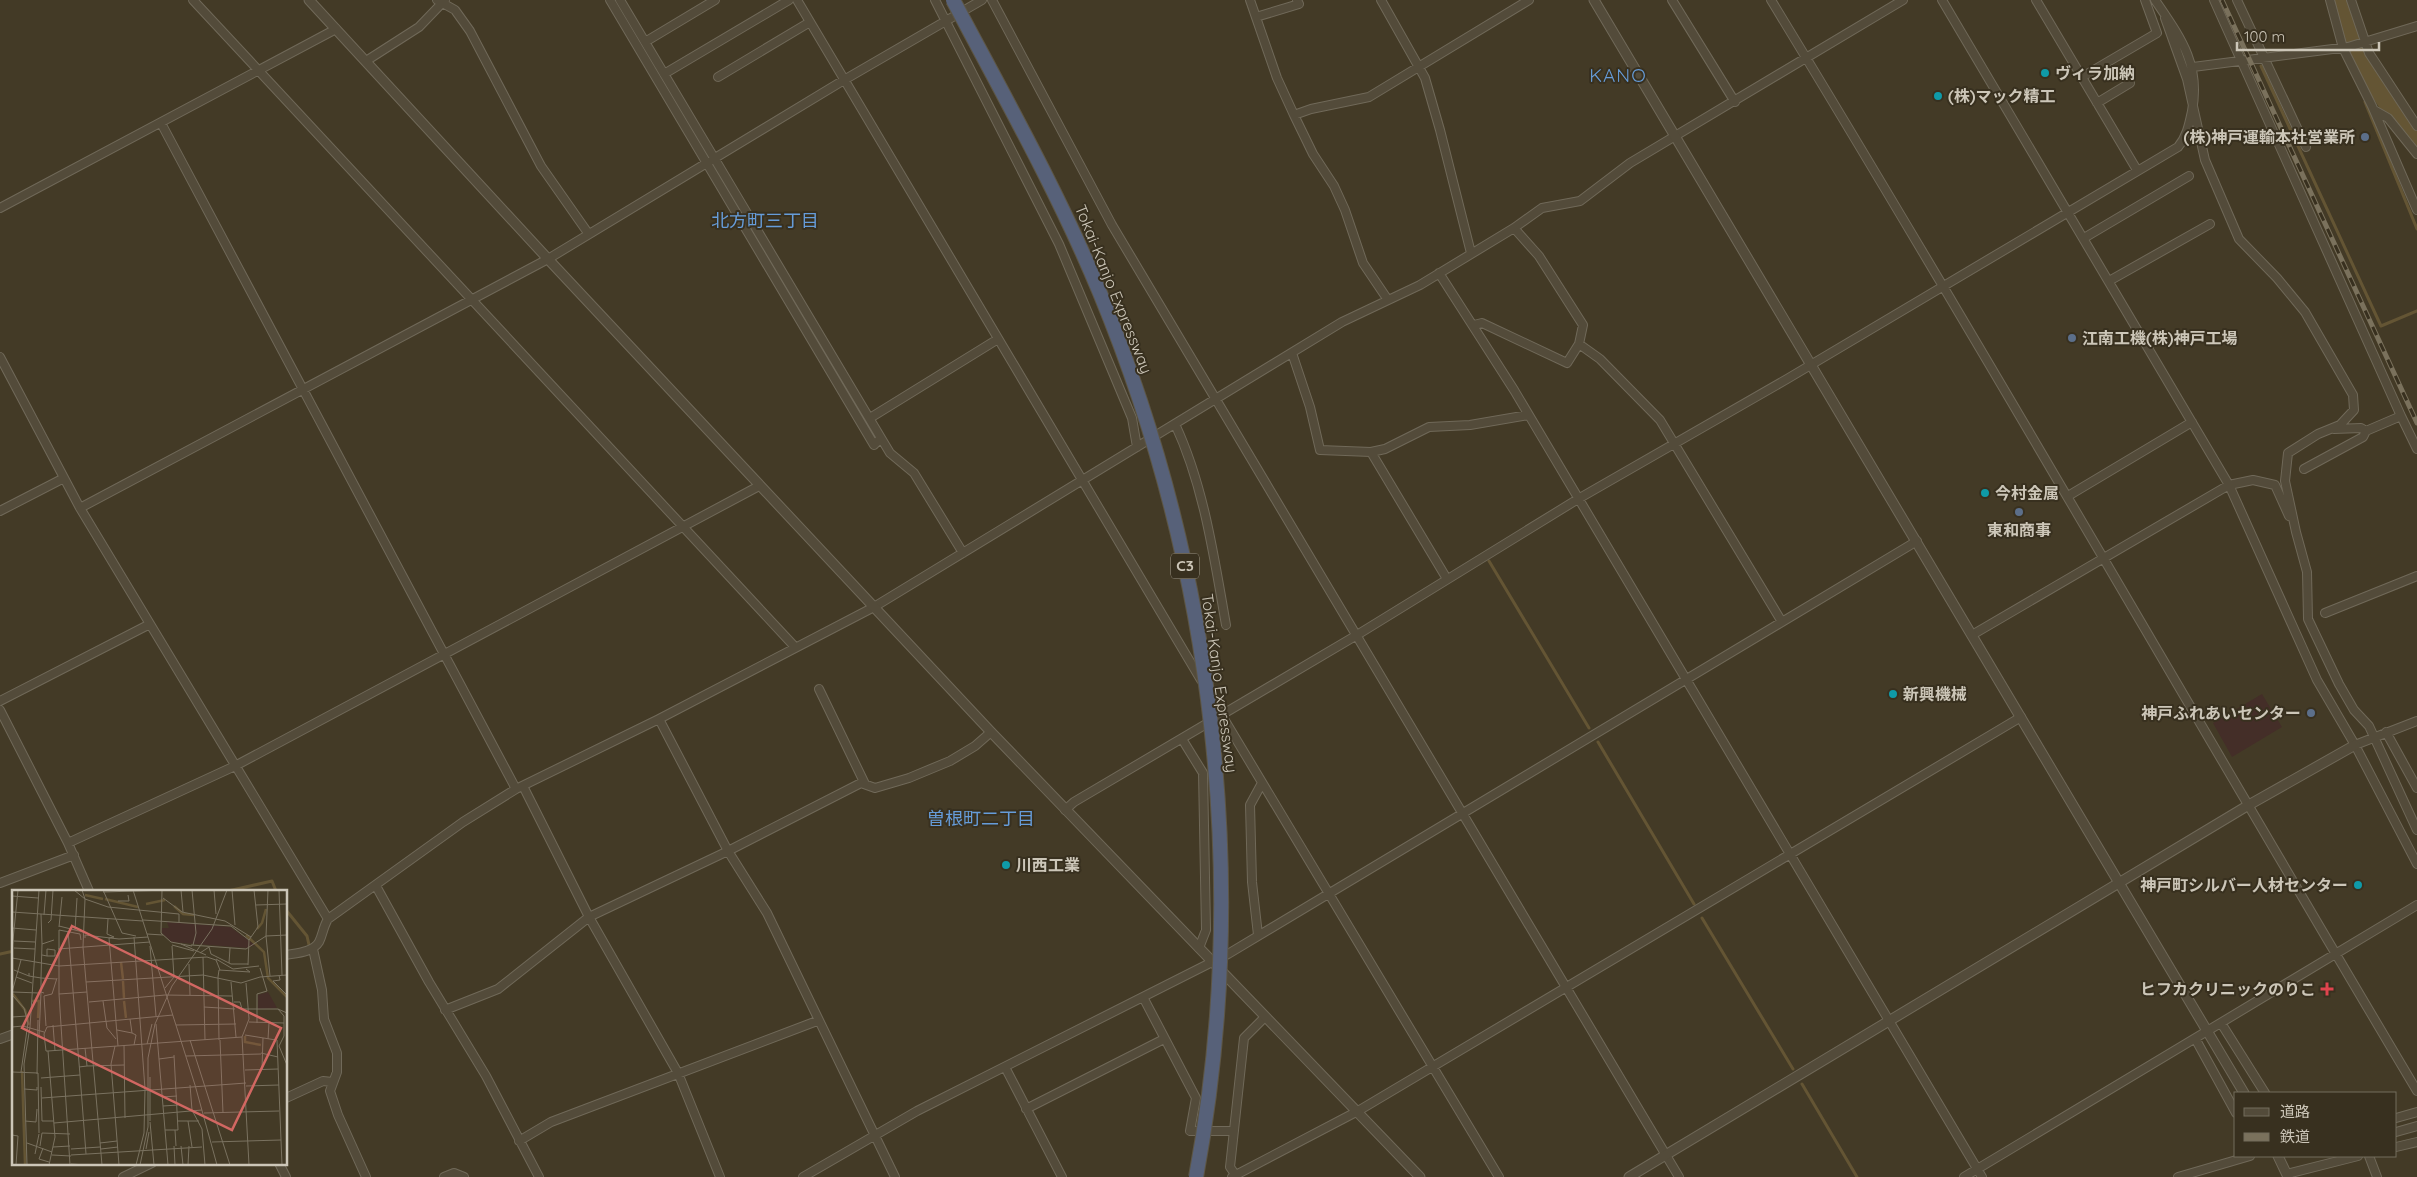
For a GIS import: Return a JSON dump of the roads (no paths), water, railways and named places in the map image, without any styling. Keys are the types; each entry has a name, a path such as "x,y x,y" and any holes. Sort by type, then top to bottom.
{"highway":[{"name":"Tokai-Kanjo Expressway","path":"953,0 1058,200 1100,292 1132,378 1161,468 1182,552 1199,639 1210,714 1221,886 1218,978 1211,1075 1196,1177"}],"street":[{"path":"193,0 795,647"},
{"path":"309,0 548,259 991,732 1420,1177"},
{"path":"610,0 874,445 881,438"},
{"path":"620,0 881,438 890,452 914,473 963,553"},
{"path":"645,42 715,0"},
{"path":"664,74 789,0"},
{"path":"797,0 1328,894 1499,1177"},
{"path":"935,0 1059,244 1132,418 1137,447"},
{"path":"80,508 548,259 588,233 844,80 982,0"},
{"path":"992,0 1112,225 1679,1177"},
{"path":"1250,0 1277,78 1294,115 1313,154 1338,194 1363,263 1388,300"},
{"path":"1256,17 1299,4 1297,0"},
{"path":"1381,0 1420,67 1440,130 1471,253"},
{"path":"1294,115 1311,109 1369,97 1530,0"},
{"path":"1594,0 1918,541 2243,1092"},
{"path":"1672,0 1735,102"},
{"path":"1771,0 2068,496 2247,806 2417,1092"},
{"path":"288,955 313,949 320,941 322,927 328,919 463,822 520,788 659,719 874,607 1342,322 1420,285 1514,228 1542,208 1580,202 1630,164 1904,0"},
{"path":"1942,0 2229,485 2317,680 2417,864"},
{"path":"2036,0 2137,170"},
{"path":"2082,77 2157,33 2145,0"},
{"path":"1065,810 1074,802 1356,635 1578,499 1675,444 2178,147 2185,139 2192,109 2193,67 2182,40 2155,0"},
{"path":"2214,0 2417,449"},
{"path":"2237,0 2306,146"},
{"path":"2330,0 2346,48 2417,210"},
{"path":"2351,0 2363,44 2417,126"},
{"path":"366,61 419,27 442,1 455,10 470,31 540,166 588,233"},
{"path":"2164,13 2169,34 2187,80 2205,160 2240,239 2277,278 2305,312 2353,395 2354,410 2340,425 2288,453 2285,481 2307,572 2308,619 2339,684 2354,710 2369,726 2417,830"},
{"path":"718,77 810,22"},
{"path":"2193,67 2346,48 2417,26"},
{"path":"0,208 336,29"},
{"path":"2097,103 2130,83"},
{"path":"2374,110 2388,118 2417,154"},
{"path":"161,123 445,654 589,917 678,1073 720,1177"},
{"path":"2084,238 2189,176"},
{"path":"2110,281 2210,224"},
{"path":"1474,325 1482,324 1567,363 1579,344 1583,325 1539,256 1514,228"},
{"path":"1439,273 1474,325 1982,1177"},
{"path":"870,418 998,339"},
{"path":"1579,344 1600,359 1660,420 1782,622"},
{"path":"1292,353 1310,408 1320,450 1370,452 1386,449 1429,427 1470,425 1528,415"},
{"path":"0,357 80,508 328,919"},
{"path":"2304,469 2362,437 2366,431 2401,416"},
{"path":"2068,496 2192,422"},
{"path":"1175,424 1188,450 1212,544 1226,625"},
{"path":"2330,429 2361,428 2366,431"},
{"path":"1370,452 1447,579"},
{"path":"0,512 64,478"},
{"path":"1972,635 2229,485 2253,480 2275,485 2296,532"},
{"path":"68,843 235,766 760,486"},
{"path":"803,1177 917,1111 1212,962 1258,936 1918,541"},
{"path":"2325,613 2417,576"},
{"path":"0,701 150,624"},
{"path":"819,689 865,784"},
{"path":"0,710 74,855 89,890"},
{"path":"1265,1017 1244,1038 1230,1167 1235,1176 1358,1112 1791,856 2021,717"},
{"path":"659,719 728,851 767,913 817,1021 895,1177"},
{"path":"1629,1177 2247,806 2354,745 2417,721"},
{"path":"446,1010 498,989 589,917 728,851 861,783 875,788 909,778 942,764 975,746 991,732"},
{"path":"2386,732 2417,788"},
{"path":"1182,738 1203,773 1206,930 1199,948"},
{"path":"1258,936 1252,882 1250,805 1262,783"},
{"path":"0,883 74,855"},
{"path":"376,886 446,1010 486,1076 539,1177"},
{"path":"1964,1177 2196,1040 2221,1023 2417,906"},
{"path":"313,949 322,990 324,1019 337,1053 337,1072 330,1091 338,1115 366,1177"},
{"path":"1143,997 1196,1098 1190,1131 1234,1131"},
{"path":"520,1141 551,1122 817,1021"},
{"path":"2221,1023 2264,1092"},
{"path":"0,1039 12,1035"},
{"path":"1026,1108 1164,1039"},
{"path":"2196,1040 2234,1109"},
{"path":"1004,1067 1062,1177"},
{"path":"288,1097 323,1081 332,1082"},
{"path":"2397,1118 2417,1112"},
{"path":"2397,1132 2417,1126"},
{"path":"2397,1147 2417,1142"},
{"path":"2178,1177 2247,1157"},
{"path":"2278,1157 2287,1176 2354,1157"},
{"path":"2369,1157 2377,1177"},
{"path":"280,1164 286,1177"},
{"path":"124,1177 138,1166"},
{"path":"444,1177 454,1173 464,1177"}],"waterway":[{"path":"2341,0 2354,39 2370,75 2391,109 2417,141"},
{"path":"2261,66 2381,326 2417,311"},
{"path":"2365,102 2417,229"},
{"path":"1489,561 1589,728"},
{"path":"1598,742 1694,904"},
{"path":"232,890 272,881 276,890"},
{"path":"288,912 307,936 309,945"},
{"path":"1702,918 1793,1069"},
{"path":"0,954 12,951"},
{"path":"1802,1084 1857,1177"}],"railway":[{"path":"2222,0 2417,423"}],"place":[{"name":"ヴィラ加納","path":"2045,73"},
{"name":"(株)マック精工","path":"1938,96"},
{"name":"(株)神戸運輸本社営業所","path":"2365,137"},
{"name":"江南工機(株)神戸工場","path":"2072,338"},
{"name":"今村金属","path":"1985,493"},
{"name":"東和商事","path":"2019,512"},
{"name":"新興機械","path":"1893,694"},
{"name":"神戸ふれあいセンター","path":"2311,713"},
{"name":"川西工業","path":"1006,865"},
{"name":"神戸町シルバー人材センター","path":"2358,885"},
{"name":"ヒフカクリニックのりこ","path":"2327,989"}],"district":[{"name":"KANO","path":"1618,75"},
{"name":"北方町三丁目","path":"765,221"},
{"name":"曽根町二丁目","path":"981,819"}]}
